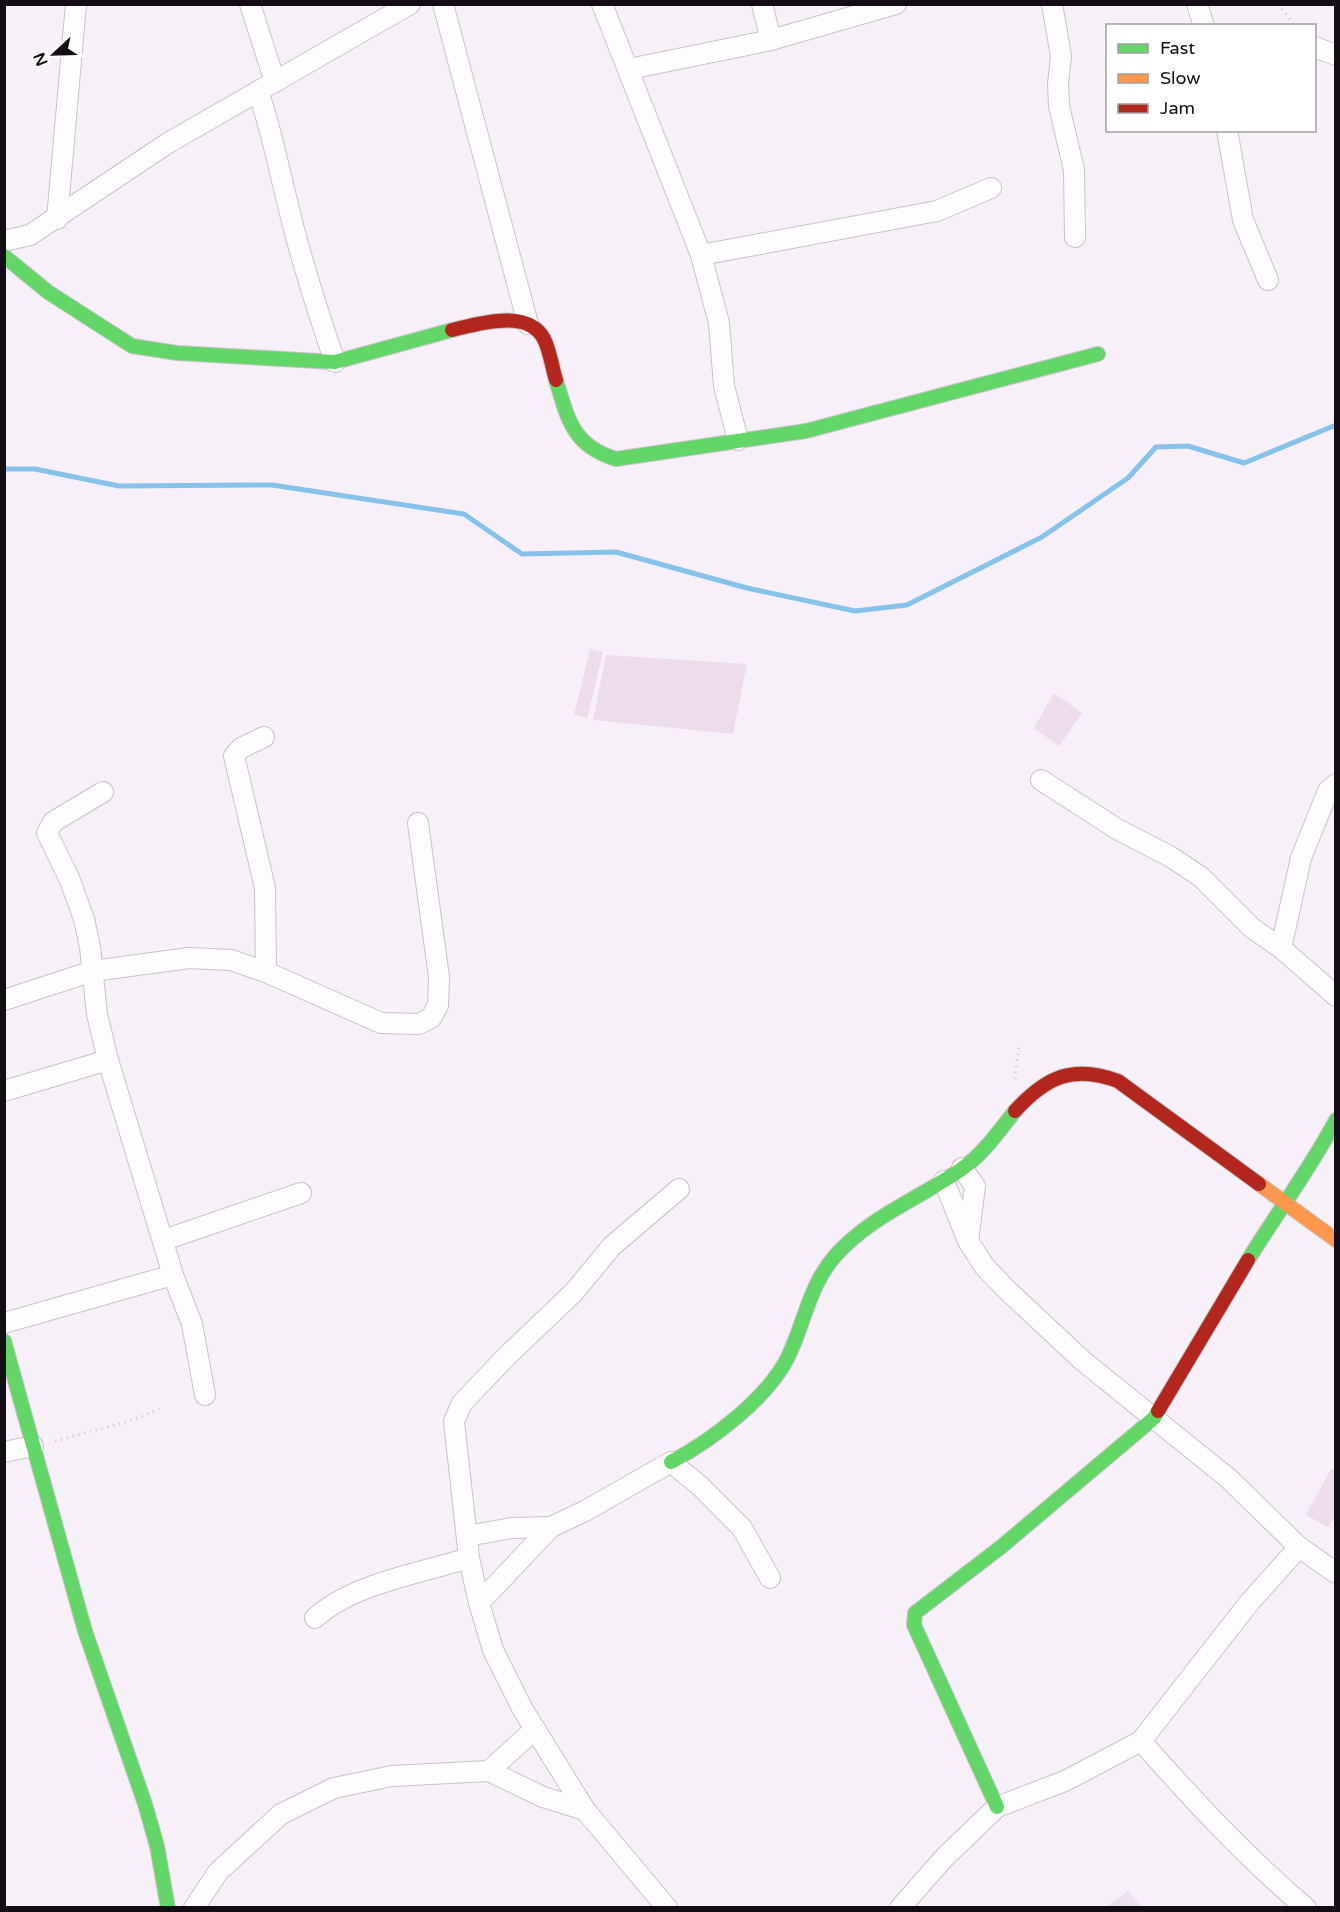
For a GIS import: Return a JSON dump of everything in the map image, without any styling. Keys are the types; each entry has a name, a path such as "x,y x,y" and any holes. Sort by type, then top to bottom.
{"street":[{"path":"57,219 76,4"},
{"path":"250,4 289,210 335,362"},
{"path":"4,241 30,235 168,143 410,4"},
{"path":"443,4 528,324"},
{"path":"602,4 701,255 718,323 724,386 738,440"},
{"path":"762,4 771,40"},
{"path":"629,69 771,40 896,4"},
{"path":"1052,4 1061,56 1058,84 1059,106 1074,170 1075,237"},
{"path":"1197,4 1203,24"},
{"path":"1316,48 1335,56"},
{"path":"1227,132 1243,220 1268,280"},
{"path":"701,255 937,211 991,188"},
{"path":"4,256 48,291 132,346 177,353 335,362 473,325 518,320 536,328 544,339 572,427 580,441 591,450 616,459 806,431 879,414 1098,354"},
{"path":"264,737 241,748 234,756 265,888 267,972"},
{"path":"1041,780 1117,829 1171,857 1201,877 1252,928 1281,948 1335,996"},
{"path":"1281,948 1301,858 1328,791 1335,784"},
{"path":"103,792 53,822 47,833 69,878 84,919 93,971 97,1014 108,1060 173,1275 192,1324 205,1395"},
{"path":"5,1000 93,971 189,958 231,960 267,972 381,1023 419,1024 431,1018 438,1005 439,977 418,823"},
{"path":"4,1091 108,1060"},
{"path":"479,1603 551,1527 585,1511 708,1442 735,1422 778,1372 790,1354 815,1284 853,1236 904,1202 944,1181 962,1168 980,1153 1016,1108 1040,1087 1059,1077 1082,1072 1099,1073 1118,1081 1335,1239"},
{"path":"997,1807 914,1625 915,1613 1001,1546 1154,1418 1284,1201 1318,1154 1335,1120"},
{"path":"962,1168 975,1186 968,1241"},
{"path":"944,1181 968,1241 984,1266 1006,1289 1083,1361 1228,1478 1299,1547 1335,1573"},
{"path":"667,1908 585,1810 535,1729 493,1650 469,1558 453,1421 462,1403 574,1292 612,1246 679,1190"},
{"path":"164,1240 301,1193"},
{"path":"4,1323 173,1275"},
{"path":"4,1341 85,1631 157,1846 168,1908"},
{"path":"4,1452 33,1446"},
{"path":"671,1462 700,1486 742,1528 770,1578"},
{"path":"467,1536 512,1528 551,1527"},
{"path":"900,1908 944,1858 997,1807 1065,1781 1141,1741 1249,1603 1299,1547"},
{"path":"315,1618 331,1603 355,1593 469,1558"},
{"path":"489,1771 535,1729"},
{"path":"1141,1741 1200,1808 1250,1858 1306,1908"},
{"path":"194,1908 218,1872 281,1815 334,1788 392,1776 489,1771 543,1797 585,1810"}],"path":[{"path":"1278,4 1293,24"},
{"path":"33,1446 133,1420 159,1409"}],"shaded area":[{"path":"1128,1891 1142,1907 1106,1907"}],"building":[{"path":"590,649 603,652 587,718 574,715"},
{"path":"606,655 747,664 733,734 593,720"},
{"path":"1054,693 1082,713 1059,746 1034,728"},
{"path":"1331,1469 1336,1471 1336,1514 1328,1527 1306,1515"}],"waterway":[{"path":"4,469 35,469 119,486 272,485 464,514 522,554 616,552 747,588 855,611 907,605 1042,537 1128,478 1156,447 1188,446 1244,463 1336,425"}],"traffic: fast":[{"path":"4,256 48,292 132,346 177,353 335,362 452,330"},
{"path":"556,380 574,430 590,447 616,459 806,431 1098,354"},
{"path":"671,1462 737,1417 767,1388 788,1357 813,1291 836,1255 865,1229 971,1162 1015,1111"},
{"path":"1248,1260 1336,1120"},
{"path":"4,1341 85,1631 145,1804 157,1846 168,1908"},
{"path":"997,1807 914,1625 915,1613 1001,1547 1154,1418 1158,1411"}],"traffic: slow":[{"path":"1259,1184 1336,1240"}],"traffic: jam":[{"path":"452,330 488,322 515,321 527,324 537,329 544,339 556,380"},
{"path":"1015,1111 1038,1090 1061,1077 1074,1074 1102,1076 1118,1081 1259,1184"},
{"path":"1158,1411 1248,1260"}]}
